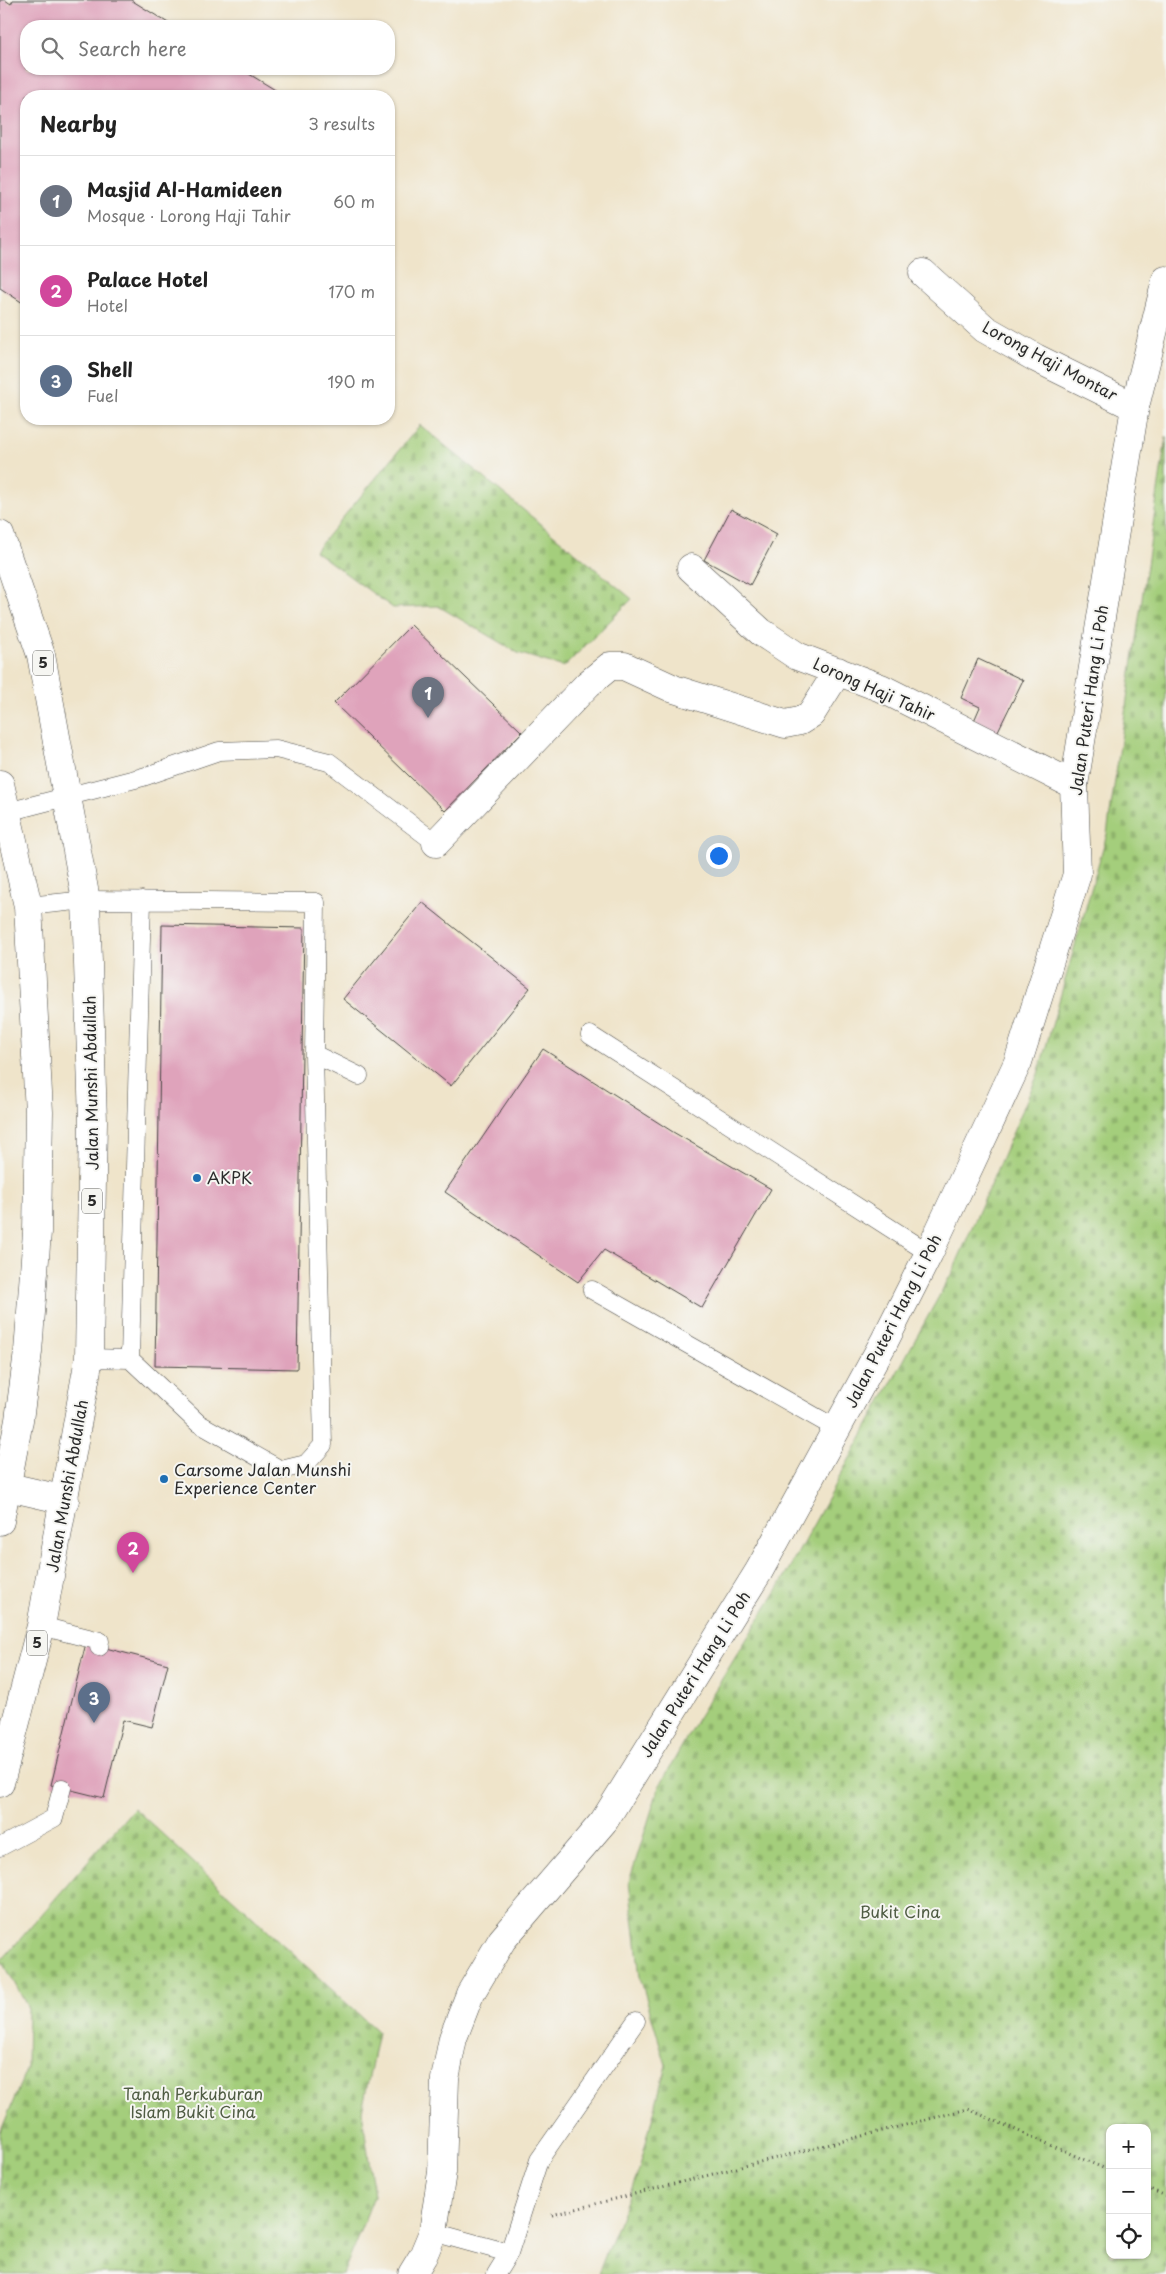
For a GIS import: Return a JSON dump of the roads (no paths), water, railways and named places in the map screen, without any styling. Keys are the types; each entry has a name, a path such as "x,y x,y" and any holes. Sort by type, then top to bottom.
{"main road":[{"name":"Lorong Haji Montar","path":"923,273 985,329 1036,358 1135,407"},
{"name":"Jalan Puteri Hang Li Poh","path":"412,2274 423,2256 433,2232 442,2172 445,2079 453,2038 470,1994 502,1940 604,1821 759,1571 884,1342 929,1253 1018,1062 1077,874 1074,785 1135,407 1166,280"},
{"name":"Jalan Munshi Abdullah","path":"0,535 41,656 86,900 93,1121 89,1358 41,1626 0,1783"},
{"name":"Lorong Haji Tahir","path":"691,568 761,632 798,656 881,688 1074,785"},
{"path":"436,844 588,684 610,666 624,666 674,689 785,724 800,721 811,714 838,671"},
{"path":"0,784 28,906 38,1112 37,1232 28,1352 19,1420 3,1486 0,1521"},
{"path":"3,1486 65,1500"}],"lane":[{"path":"7,812 143,777 219,751 276,749 329,762 436,844"},
{"path":"28,906 86,900 316,902 314,1054 323,1445 306,1464 281,1470 198,1423 130,1359 89,1358"},
{"path":"130,1359 142,900"},
{"path":"590,1035 929,1253"},
{"path":"314,1054 359,1076"},
{"path":"592,1290 837,1429"},
{"path":"41,1626 100,1641 99,1647"},
{"path":"0,1848 54,1818 62,1788"},
{"path":"496,2274 508,2253 538,2160 636,2021"},
{"path":"433,2232 508,2253"}],"place":[{"name":"Masjid Al-Hamideen","path":"428,718"},
{"name":"AKPK","path":"197,1178"},
{"name":"Carsome Jalan Munshi Experience Center","path":"164,1479"},
{"name":"Palace Hotel","path":"133,1573"},
{"name":"Shell","path":"94,1723"}],"park label":[{"name":"Bukit Cina","path":"900,1912"},
{"name":"Tanah Perkuburan Islam Bukit Cina","path":"193,2103"}]}
